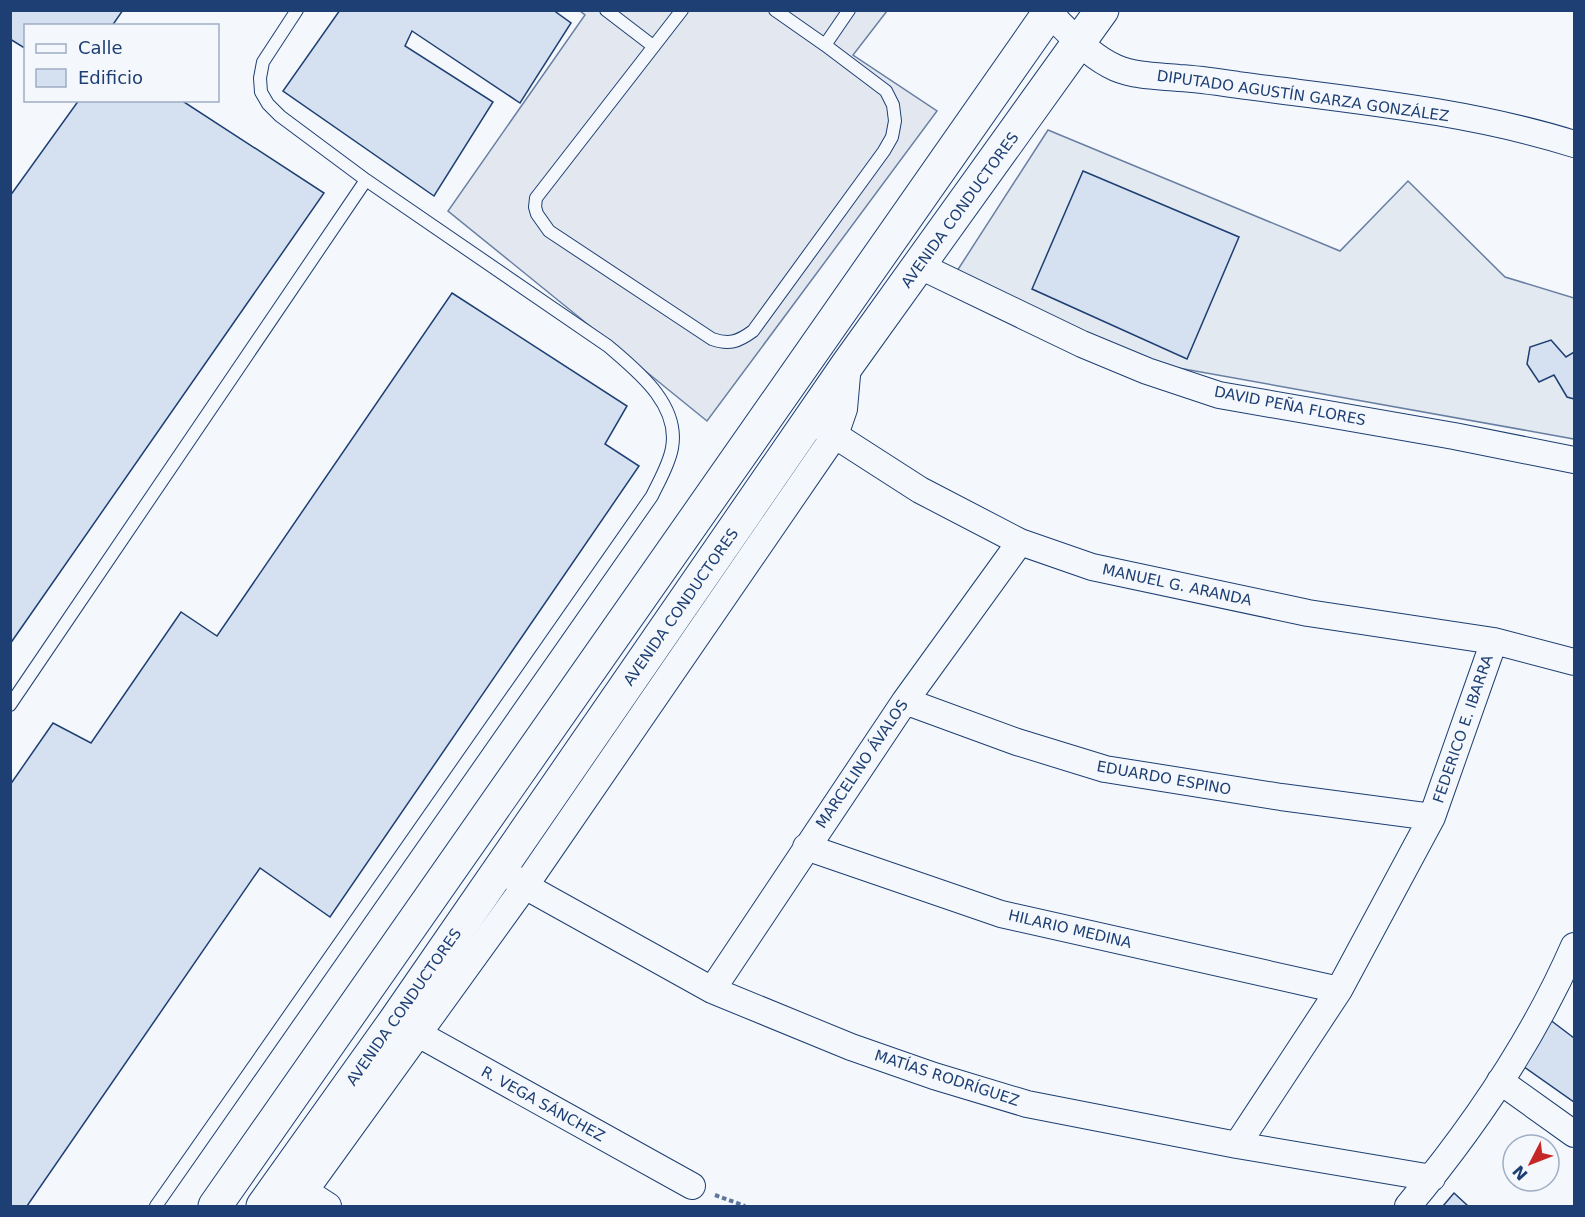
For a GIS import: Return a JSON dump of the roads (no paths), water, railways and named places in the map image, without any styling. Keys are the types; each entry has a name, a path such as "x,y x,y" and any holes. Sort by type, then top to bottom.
{"main road":[{"name":"AVENIDA CONDUCTORES","path":"263,1206 294,1192 823,428 848,364 1102,10"},
{"path":"215,1206 1049,11"}],"street":[{"name":"DIPUTADO AGUSTÍN GARZA GONZÁLEZ","path":"1049,11 1080,43 1115,67 1139,74 1427,110 1549,136 1575,144"},
{"name":"DAVID PEÑA FLORES","path":"920,266 1082,344 1147,371 1219,395 1465,438 1575,460"},
{"name":"MANUEL G. ARANDA","path":"823,428 920,490 1020,542 1092,567 1297,610 1494,641 1575,662"},
{"name":"MARCELINO ÁVALOS","path":"712,990 905,701 1020,542"},
{"name":"FEDERICO E. IBARRA","path":"1339,990 1432,817 1494,641"},
{"name":"EDUARDO ESPINO","path":"905,701 1017,742 1105,769 1281,798 1432,817"},
{"name":"HILARIO MEDINA","path":"806,847 1001,914 1339,990"},
{"name":"MATÍAS RODRÍGUEZ","path":"512,877 712,990 851,1047 934,1076 1027,1104 1237,1145 1432,1178"},
{"path":"1408,1206 1432,1178 1500,1081 1553,990 1575,946"},
{"path":"1237,1145 1339,990"},
{"name":"R. VEGA SÁNCHEZ","path":"407,1027 692,1186"},
{"path":"1500,1081 1575,1134"},
{"path":"294,1192 328,1206"}],"lane":[{"path":"156,1206 652,496 672,448 673,427 663,403 643,375 608,346 366,180 280,117 268,104 261,92 260,78 263,62 297,10"},
{"path":"606,10 653,46"},
{"path":"682,10 536,198 535,207 541,221 549,231 712,339 725,344 735,342 753,332 857,189 892,137 895,122 893,105 886,91 775,10"},
{"path":"825,45 849,10"},
{"path":"10,705 366,180"}]}
